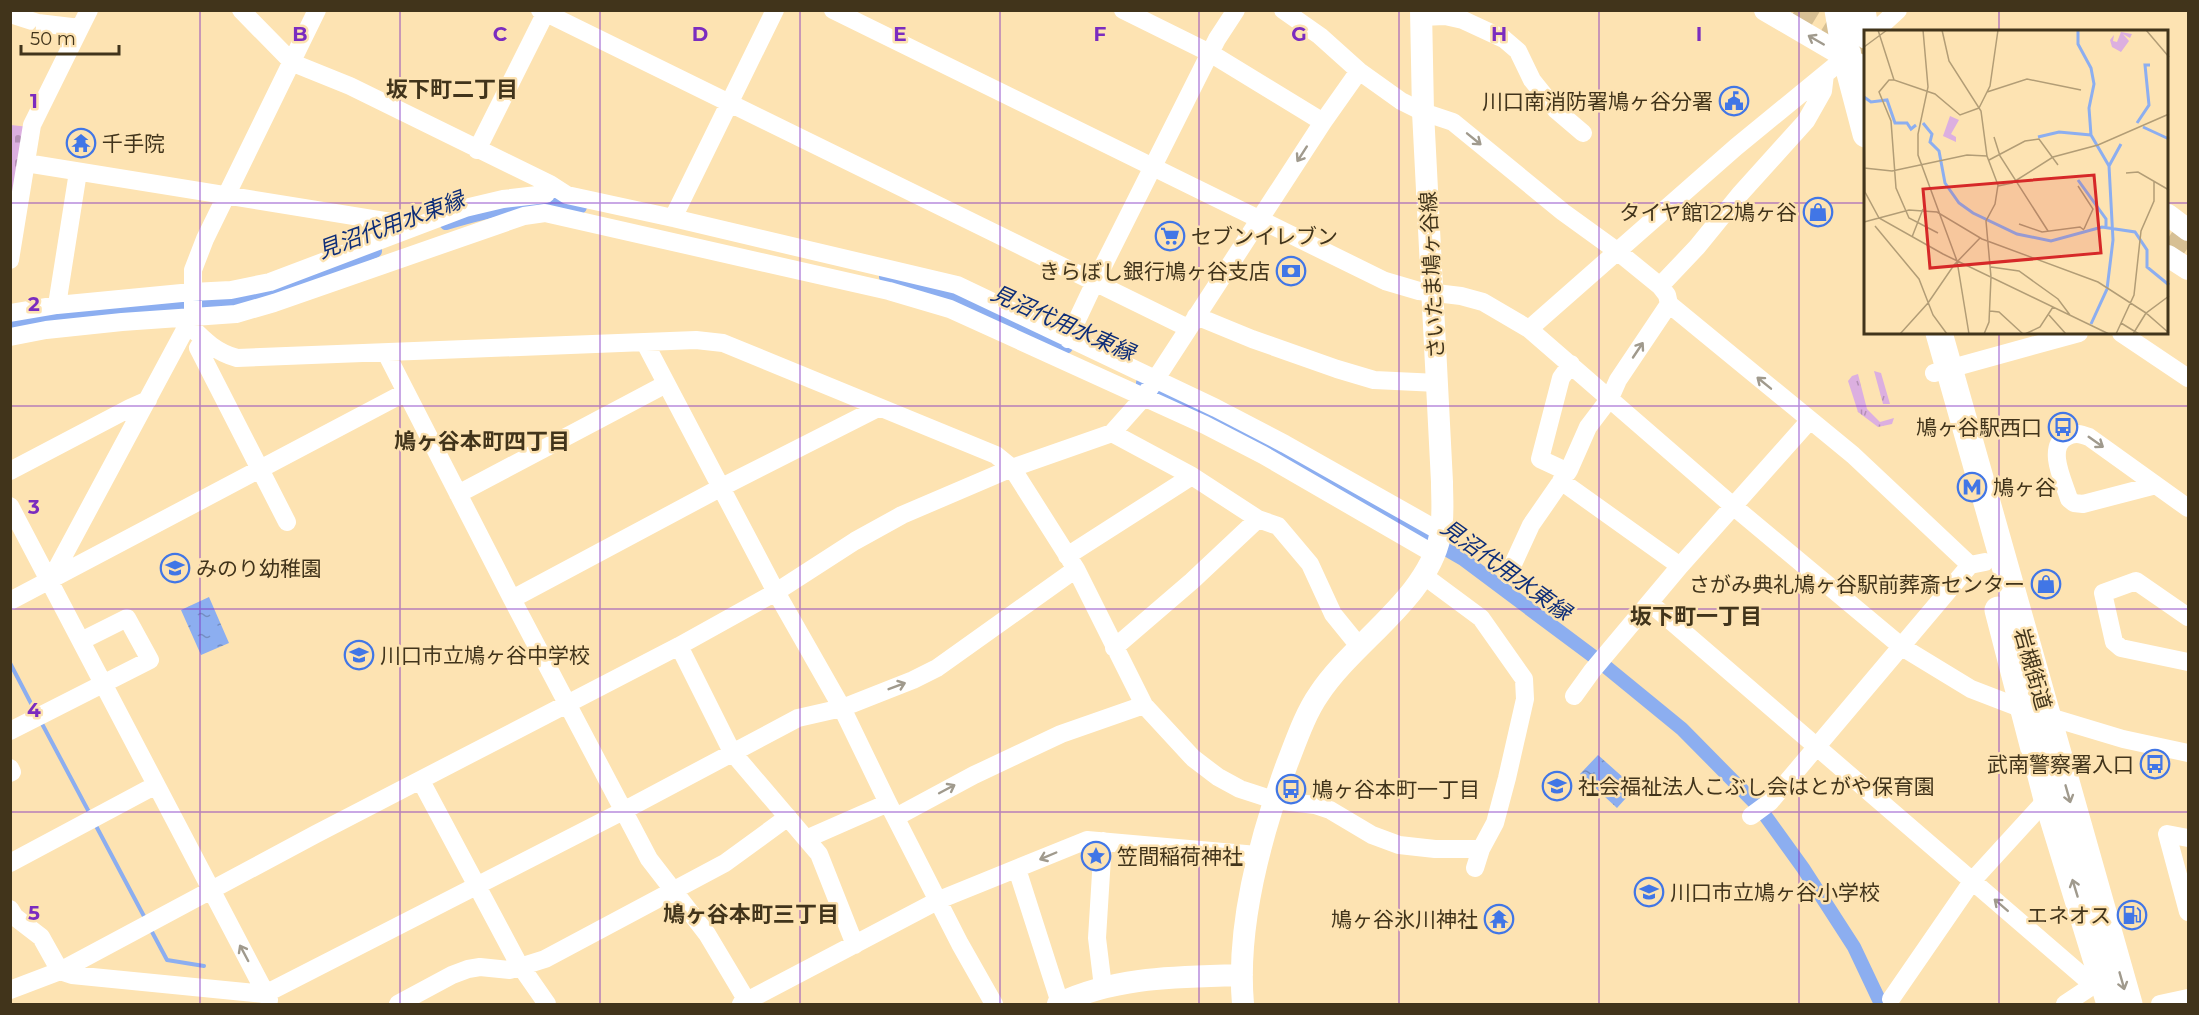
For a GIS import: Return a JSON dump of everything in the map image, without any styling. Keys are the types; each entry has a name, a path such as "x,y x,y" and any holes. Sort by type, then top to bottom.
{"highway":[{"path":"1841,13 1846,67 1864,127"},
{"path":"1841,13 1864,35"},
{"name":"岩槻街道","path":"1924,334 1942,371 2035,713 2129,1005"},
{"name":"岩槻街道","path":"1940,334 1942,371 1978,564 2035,713 2047,799 2101,990"}],"main road":[{"path":"1765,10 1846,67"},
{"name":"さいたま鳩ヶ谷線","path":"1243,1005 1242,975 1245,934 1257,855 1274,800 1295,745 1317,695 1359,646 1398,607 1423,575 1438,544 1442,482 1423,112 1421,14"},
{"path":"2169,216 2188,230"},
{"path":"2169,257 2188,269"},
{"path":"1059,1004 1100,993 1132,980 1242,975"}],"street":[{"path":"10,260 32,126 89,10"},
{"path":"241,10 293,63 350,86 477,150 548,189 957,285 1216,408 1285,444 1438,544"},
{"path":"50,581 191,318 193,270 205,239 317,10"},
{"path":"673,218 775,10"},
{"path":"833,10 1385,281 1404,288 1461,296 1484,302 1529,329 1733,506 1902,647 1971,689 2035,713 2123,739 2188,753"},
{"path":"1123,10 1210,53 1323,122"},
{"path":"1068,339 1210,53 1236,10"},
{"path":"1283,10 1333,47 1359,71 1401,101 1423,112 1453,122 1563,212 1660,286 1667,295 1669,304 1853,455 1978,564 1902,647 1770,802 1751,816"},
{"path":"1876,30 1898,10"},
{"path":"477,150 544,11 1094,284 1192,322 1252,339 1374,380 1438,383"},
{"path":"20,14 52,26 80,28"},
{"path":"1421,14 1463,20 1504,39 1518,51 1532,80 1556,110 1583,133"},
{"path":"1660,286 1698,247 1741,193 1806,121 1823,91 1846,67 1864,40"},
{"path":"1529,329 1736,147 1846,67"},
{"path":"10,990 60,971 679,646 776,592 855,540 902,515 1012,468 1112,434 1144,397 1323,122 1359,71"},
{"path":"26,163 397,224 408,228"},
{"path":"57,305 78,172"},
{"path":"545,213 548,189"},
{"path":"10,313 57,305 192,292 231,291 270,282 408,228 484,202 548,189"},
{"path":"10,337 89,325 236,314 524,216 545,213 889,291 940,306 1144,397 1438,544"},
{"path":"1508,575 1531,525 1564,476 1588,427 1610,398 1618,380 1669,304"},
{"path":"191,318 203,340 222,354 237,358 696,340 723,343 996,455 1012,468 1071,562 1144,705 1193,758 1218,777 1240,789 1274,800 1315,805 1330,810 1371,835 1399,845 1435,849 1481,849"},
{"path":"1942,371 2075,334"},
{"path":"2122,334 2188,378"},
{"path":"203,340 198,348 287,522"},
{"path":"645,343 776,592 842,708 960,944 994,1005"},
{"path":"386,353 566,704 649,859 706,934 744,1003 939,900 1087,840 1257,855"},
{"path":"1571,364 1561,378 1540,459 1680,566"},
{"path":"458,494 666,384"},
{"path":"10,601 406,392"},
{"path":"10,471 148,400"},
{"path":"512,599 720,488 878,408"},
{"path":"1574,696 1592,671 1680,566 1810,420"},
{"path":"2156,485 2083,504 2074,503 2069,499 2056,457 2057,449 2060,442 2067,436 2075,433 2083,434 2156,485 2188,508"},
{"path":"1112,434 1192,476 1258,519 1278,526 1310,564 1333,614 1359,646"},
{"path":"10,909 15,917 41,937 60,971 72,975 268,999 476,885 623,811 798,718 842,708 937,668 1071,562 1192,476"},
{"path":"10,506 268,999"},
{"path":"1114,648 1224,552 1258,519"},
{"path":"1423,575 1481,618 1524,679 1525,699 1507,778 1495,823 1481,849 1475,868"},
{"path":"2188,617 2136,581 2103,593 2114,642 2121,648 2188,662"},
{"path":"1650,603 2101,990 2065,1005"},
{"path":"10,731 150,660 127,618 81,641"},
{"path":"679,646 732,752 819,854 855,945"},
{"path":"806,839 892,810 1061,734 1144,705"},
{"path":"421,781 521,966 547,1005"},
{"path":"10,863 156,785"},
{"path":"1891,999 1973,880 2047,799"},
{"path":"408,1002 452,975 468,969 480,967 510,970 545,959 725,863 788,818"},
{"path":"2188,838 2167,834 2188,906"},
{"path":"1100,993 1096,938 1103,841"},
{"path":"1017,869 1059,1004"},
{"path":"2160,1005 2188,998"}],"green space":[{"path":"11,125 29,127 11,232"},
{"path":"1874,371 1881,373 1890,404 1883,404"},
{"path":"1858,374 1867,409 1880,422 1894,418 1892,424 1878,427 1858,412 1848,381 1852,376"}],"water":[{"path":"209,597 229,643 201,655 181,610"},
{"path":"1598,755 1635,788 1617,808 1580,774"}],"waterway":[{"name":"見沼代用水東縁","path":"446,223 496,210 529,205 580,207"},
{"name":"見沼代用水東縁","path":"10,324 57,315 105,310 224,302 309,278 375,251"},
{"name":"見沼代用水東縁","path":"886,277 977,307 1066,347"},
{"name":"見沼代用水東縁","path":"1143,383 1278,452 1463,559 1594,657 1682,729 1759,807 1803,868 1854,947 1881,1004"},
{"path":"10,663 35,711"},
{"path":"40,720 90,814"},
{"path":"95,824 146,920"},
{"path":"151,930 167,960 204,966"}],"tunnel":[{"path":"1795,10 1864,52"},
{"path":"2169,239 2188,252"}],"place":[{"name":"川口南消防署鳩ヶ谷分署","path":"1734,101"},
{"name":"千手院","path":"81,143"},
{"name":"タイヤ館122鳩ヶ谷","path":"1818,212"},
{"name":"セブンイレブン","path":"1170,236"},
{"name":"きらぼし銀行鳩ヶ谷支店","path":"1291,271"},
{"name":"鳩ヶ谷駅西口","path":"2063,427"},
{"name":"鳩ヶ谷","path":"1972,487"},
{"name":"みのり幼稚園","path":"175,568"},
{"name":"さがみ典礼鳩ヶ谷駅前葬斎センター","path":"2046,584"},
{"name":"川口市立鳩ヶ谷中学校","path":"359,655"},
{"name":"武南警察署入口","path":"2155,764"},
{"name":"社会福祉法人こぶし会はとがや保育園","path":"1557,786"},
{"name":"鳩ヶ谷本町一丁目","path":"1291,789"},
{"name":"笠間稲荷神社","path":"1096,856"},
{"name":"川口市立鳩ヶ谷小学校","path":"1649,892"},
{"name":"エネオス","path":"2132,915"},
{"name":"鳩ヶ谷氷川神社","path":"1499,919"}],"district":[{"name":"坂下町二丁目","path":"452,89"},
{"name":"鳩ヶ谷本町四丁目","path":"482,441"},
{"name":"坂下町一丁目","path":"1696,616"},
{"name":"鳩ヶ谷本町三丁目","path":"751,914"}]}
